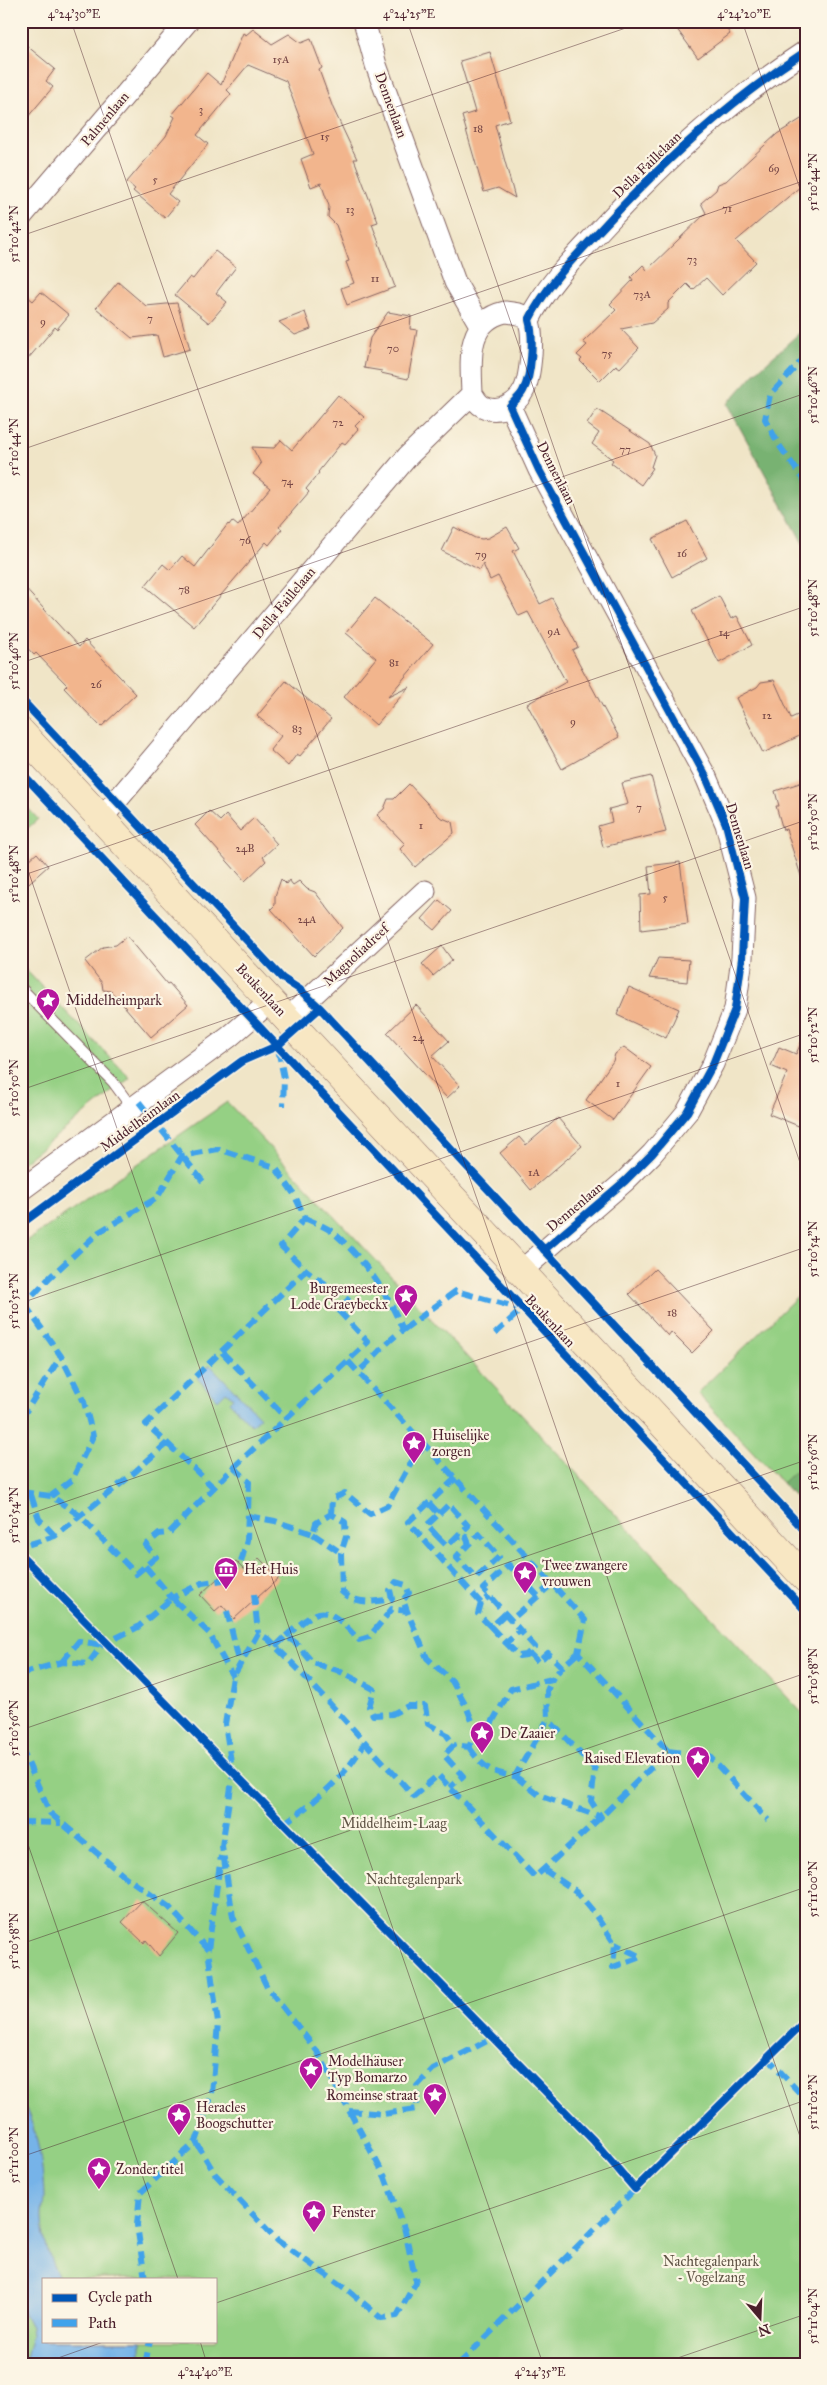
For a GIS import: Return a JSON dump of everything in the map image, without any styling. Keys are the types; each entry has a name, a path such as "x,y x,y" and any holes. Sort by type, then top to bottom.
{"street":[{"name":"Palmenlaan","path":"21,217 188,21"},
{"name":"Dennenlaan","path":"364,21 376,65 455,282 480,325"},
{"name":"Della Faillelaan","path":"529,320 538,301 564,269 652,174 720,113 806,51"},
{"path":"505,312 518,313 529,320 531,352 526,384 510,406 498,409 481,406 472,394 473,351 480,325 487,318 505,312"},
{"name":"Della Faillelaan","path":"110,809 408,456 472,394"},
{"name":"Dennenlaan","path":"510,406 544,478 706,777 726,824 745,898 742,958 735,1009 713,1064 687,1112 652,1154 625,1181 520,1272"},
{"name":"Beukenlaan","path":"21,732 110,809 279,1010 806,1579"},
{"name":"Magnoliadreef","path":"279,1010 425,891"},
{"name":"Middelheimlaan","path":"21,1190 229,1037 279,1010"}],"lane":[{"path":"21,988 113,1082 132,1108"}],"green space":[{"path":"806,327 806,549 727,404 755,373"},
{"path":"21,801 38,819 21,834"},
{"name":"Middelheimpark","path":"21,965 130,1078 21,1164"},
{"name":"Nachtegalenpark","path":"227,1102 806,1717 806,2364 21,2364 21,1245"},
{"path":"806,1288 806,1508 697,1393"},
{"path":"806,1461 806,1508 782,1483"}],"water":[{"path":"210,1365 260,1417 251,1425 229,1402 233,1398 226,1392 218,1400 197,1378"},
{"path":"21,2099 35,2134 41,2159 44,2200 42,2217 45,2243 59,2278 42,2278 42,2342 141,2342 141,2364 24,2364 32,2336 31,2327 21,2308"}],"building":[{"path":"671,21 721,21 730,34 698,58"},
{"path":"253,29 272,44 289,34 301,43 311,39 322,68 319,70 333,108 357,159 354,159 378,222 372,224 395,287 347,305 341,288 354,283 346,262 349,261 336,225 328,217 329,206 321,183 311,187 301,159 313,154 286,81 248,65 227,90 231,94 197,135 208,144 168,194 178,202 165,218 133,191 135,189 127,182 166,136 175,117 172,115 207,73 221,85 243,33 246,35"},
{"path":"21,41 55,69 46,81 53,87 21,125"},
{"path":"490,52 510,120 495,125 515,198 498,188 484,192 462,116 475,112 460,61"},
{"path":"806,116 806,173 801,186 736,241 756,262 722,295 706,278 693,290 687,284 668,303 668,309 652,323 621,329 639,348 620,368 616,365 600,381 580,361 582,359 577,355 587,345 583,342 616,310 610,304 633,280 631,277 643,265 647,270 706,213 701,203 716,190 718,184 726,181 777,134"},
{"path":"215,251 236,267 216,293 227,302 209,323 175,295 190,277 193,279"},
{"path":"118,282 146,306 177,303 190,349 163,357 157,335 132,338 96,308"},
{"path":"21,291 33,301 41,292 69,315 57,329 55,327 21,367"},
{"path":"305,312 311,329 295,335 279,322"},
{"path":"388,312 411,316 410,329 417,330 408,379 364,368 370,338"},
{"path":"338,395 364,417 355,426 358,429 345,444 342,442 318,472 306,489 309,492 279,527 282,529 269,545 266,542 194,627 145,586 163,564 170,570 182,556 195,567 228,524 232,521 238,526 270,488 253,474 261,464 252,447 274,448 281,440 292,450"},
{"path":"597,409 650,444 655,455 651,467 653,468 641,485 611,463 613,460 592,444 599,433 587,424"},
{"path":"687,521 707,558 672,577 652,539"},
{"path":"454,527 475,538 482,539 488,538 507,527 519,548 513,551 540,604 552,598 578,647 572,650 619,737 562,769 527,704 566,682 528,612 519,616 498,576 490,580 483,564 480,570 442,551"},
{"path":"21,584 79,647 85,640 136,694 101,727 64,688 67,685 36,653 34,655 21,641"},
{"path":"719,596 731,619 737,616 752,645 719,663 692,611"},
{"path":"375,598 433,644 388,697 409,687 376,725 344,697 376,658 346,633"},
{"path":"774,680 791,718 806,711 806,733 763,753 736,698 757,687 761,682"},
{"path":"286,681 331,719 300,756 297,754 288,766 270,750 281,736 257,716"},
{"path":"651,776 666,832 603,847 598,826 612,822 609,809 628,804 622,783"},
{"path":"806,781 806,878 802,879 786,829 783,830 776,806 779,806 775,791"},
{"path":"409,784 440,817 452,822 454,833 415,867 400,849 405,844 377,815 384,809 388,799 394,799"},
{"path":"209,811 220,821 226,815 240,831 254,818 277,844 263,857 266,861 245,881 195,825"},
{"path":"37,853 48,866 21,890 21,867"},
{"path":"680,862 688,924 641,930 640,895 651,894 648,866"},
{"path":"281,879 286,884 289,880 293,885 299,881 307,889 315,892 343,928 314,956 271,909 275,905 275,896"},
{"path":"439,900 452,911 435,930 422,919"},
{"path":"127,936 167,984 169,983 188,1005 151,1037 111,991 103,990 102,983 85,961 103,947 116,945"},
{"path":"442,946 452,960 433,976 422,964"},
{"path":"658,958 689,960 687,982 649,978"},
{"path":"629,987 679,1009 666,1038 617,1015"},
{"path":"416,1005 449,1041 432,1056 460,1086 447,1098 387,1033"},
{"path":"806,1032 806,1129 769,1114 787,1073 771,1066 779,1047 796,1054"},
{"path":"624,1047 651,1067 613,1120 586,1100 613,1061 615,1054"},
{"path":"558,1118 582,1146 531,1190 500,1153 519,1137 526,1145"},
{"path":"655,1269 714,1331 692,1353 671,1332 668,1336 629,1294"},
{"name":"Het Huis","path":"259,1558 279,1578 234,1619 222,1605 215,1611 200,1595 236,1561 246,1571"},
{"path":"142,1901 178,1933 159,1956 146,1940 144,1943 122,1922"}],"marked path":[{"path":"806,356 770,395 765,419 779,445 806,483"},
{"path":"278,1049 284,1078 283,1106"},
{"path":"139,1102 205,1184"},
{"path":"21,1308 50,1277 99,1232 157,1198 182,1156 218,1149 275,1167 294,1194 305,1218 281,1246 306,1270 146,1424 167,1443 129,1477 55,1536 21,1547"},
{"path":"305,1218 333,1232 357,1256 391,1304 403,1330 358,1372"},
{"path":"21,1492 51,1496 79,1515 136,1574 156,1557 146,1545 159,1534 169,1533 234,1467 368,1342 338,1310 348,1300 306,1270"},
{"path":"403,1330 456,1291 522,1309"},
{"path":"25,1305 61,1356 84,1402 93,1436 72,1480 51,1496"},
{"path":"495,1334 522,1309"},
{"path":"222,1352 286,1418"},
{"path":"21,1419 61,1356"},
{"path":"196,2142 215,2174 278,2241 349,2291 381,2318 397,2316 416,2282 405,2231 385,2177 317,2051 267,1987 233,1917 222,1846 233,1774 225,1724 233,1677 258,1633 268,1639 299,1670 414,1796 438,1775 535,1877 601,1817 668,1751 578,1653 585,1620 347,1360"},
{"path":"167,1443 214,1488"},
{"path":"331,1514 332,1499 345,1493 370,1514 387,1506 410,1464 425,1444"},
{"path":"234,1467 249,1482 247,1540 240,1566"},
{"path":"456,1478 408,1522 481,1603 489,1596"},
{"path":"31,1495 39,1519 55,1536"},
{"path":"429,1503 439,1514 427,1525 437,1536 434,1539"},
{"path":"439,1514 449,1504 468,1526 458,1535 459,1540"},
{"path":"248,1516 275,1521 313,1534 316,1523 331,1514 345,1522 346,1537 341,1553 342,1592 354,1599 366,1602 392,1599 390,1590 396,1582 406,1585 409,1593 403,1600 407,1611"},
{"path":"313,1534 341,1553"},
{"path":"437,1536 447,1546 458,1535 466,1537 469,1544 479,1534 499,1557 476,1578 456,1557 469,1544"},
{"path":"538,1596 509,1565 483,1589 511,1620 552,1584"},
{"path":"145,1566 172,1598 202,1583 223,1580"},
{"path":"254,1594 258,1633"},
{"path":"21,1674 62,1662 88,1664 102,1645 138,1627 172,1598 209,1633 233,1677"},
{"path":"481,1603 478,1614 491,1627 505,1614"},
{"path":"286,1636 308,1618 324,1612 331,1614 359,1640 369,1637 392,1609 407,1611 427,1658 452,1681 467,1708 476,1731 469,1747 454,1745"},
{"path":"227,1611 240,1665"},
{"path":"506,1643 519,1656 526,1655 535,1647 511,1620"},
{"path":"491,1627 506,1643 520,1631"},
{"path":"276,1646 286,1636 296,1643 313,1663 337,1670 374,1689 369,1707 373,1715 392,1714 408,1706 425,1706 428,1724 446,1734 454,1745 444,1755 463,1776 450,1787"},
{"path":"62,1662 79,1641 102,1645"},
{"path":"529,1653 538,1662 548,1653 562,1667 578,1653"},
{"path":"476,1731 490,1726 511,1689 552,1679 562,1667"},
{"path":"469,1747 478,1760 488,1768 515,1776 548,1719 547,1691 552,1679"},
{"path":"515,1776 539,1795 601,1817 591,1801 595,1769 548,1719"},
{"path":"283,1824 329,1788 348,1767 365,1742"},
{"path":"21,1747 50,1813 124,1876 169,1907 208,1950 218,2023 212,2094 196,2142 140,2193 137,2225 145,2278"},
{"path":"668,1751 709,1756 768,1820"},
{"path":"21,1822 61,1823"},
{"path":"208,1950 221,1856"},
{"path":"543,1869 576,1891 592,1910 615,1944 613,1967 641,1957 615,1944"},
{"path":"349,2111 384,2114 416,2109 417,2086 433,2069 493,2038"},
{"path":"767,2057 806,2100"},
{"path":"459,2364 638,2186"},
{"path":"145,2364 150,2342"}],"cycle path":[{"path":"544,1250 625,1181 652,1154 687,1112 713,1064 735,1009 742,958 745,898 726,824 706,777 539,470 510,406 522,393 528,376 532,346 529,320 544,295 562,271 649,179 698,133 777,70 806,51"},
{"path":"21,699 282,978 299,989 320,1008 806,1532"},
{"path":"21,772 806,1611"},
{"path":"21,1224 242,1061 277,1046 320,1008"},
{"path":"21,1555 593,2140 635,2189 806,2020"}],"place":[{"name":"Middelheimpark","path":"48,1021"},
{"name":"Burgemeester Lode Craeybeckx","path":"406,1317"},
{"name":"Huiselijke zorgen","path":"414,1464"},
{"name":"Het Huis","path":"226,1590"},
{"name":"Twee zwangere vrouwen","path":"525,1594"},
{"name":"De Zaaier","path":"482,1754"},
{"name":"Raised Elevation","path":"698,1779"},
{"name":"Modelhäuser Typ Bomarzo","path":"311,2090"},
{"name":"Romeinse straat","path":"435,2116"},
{"name":"Heracles Boogschutter","path":"179,2136"},
{"name":"Zonder titel","path":"99,2190"},
{"name":"Fenster","path":"314,2233"}],"park label":[{"name":"Middelheim-Laag","path":"394,1823"},
{"name":"Nachtegalenpark - Vogelzang","path":"711,2270"}]}
